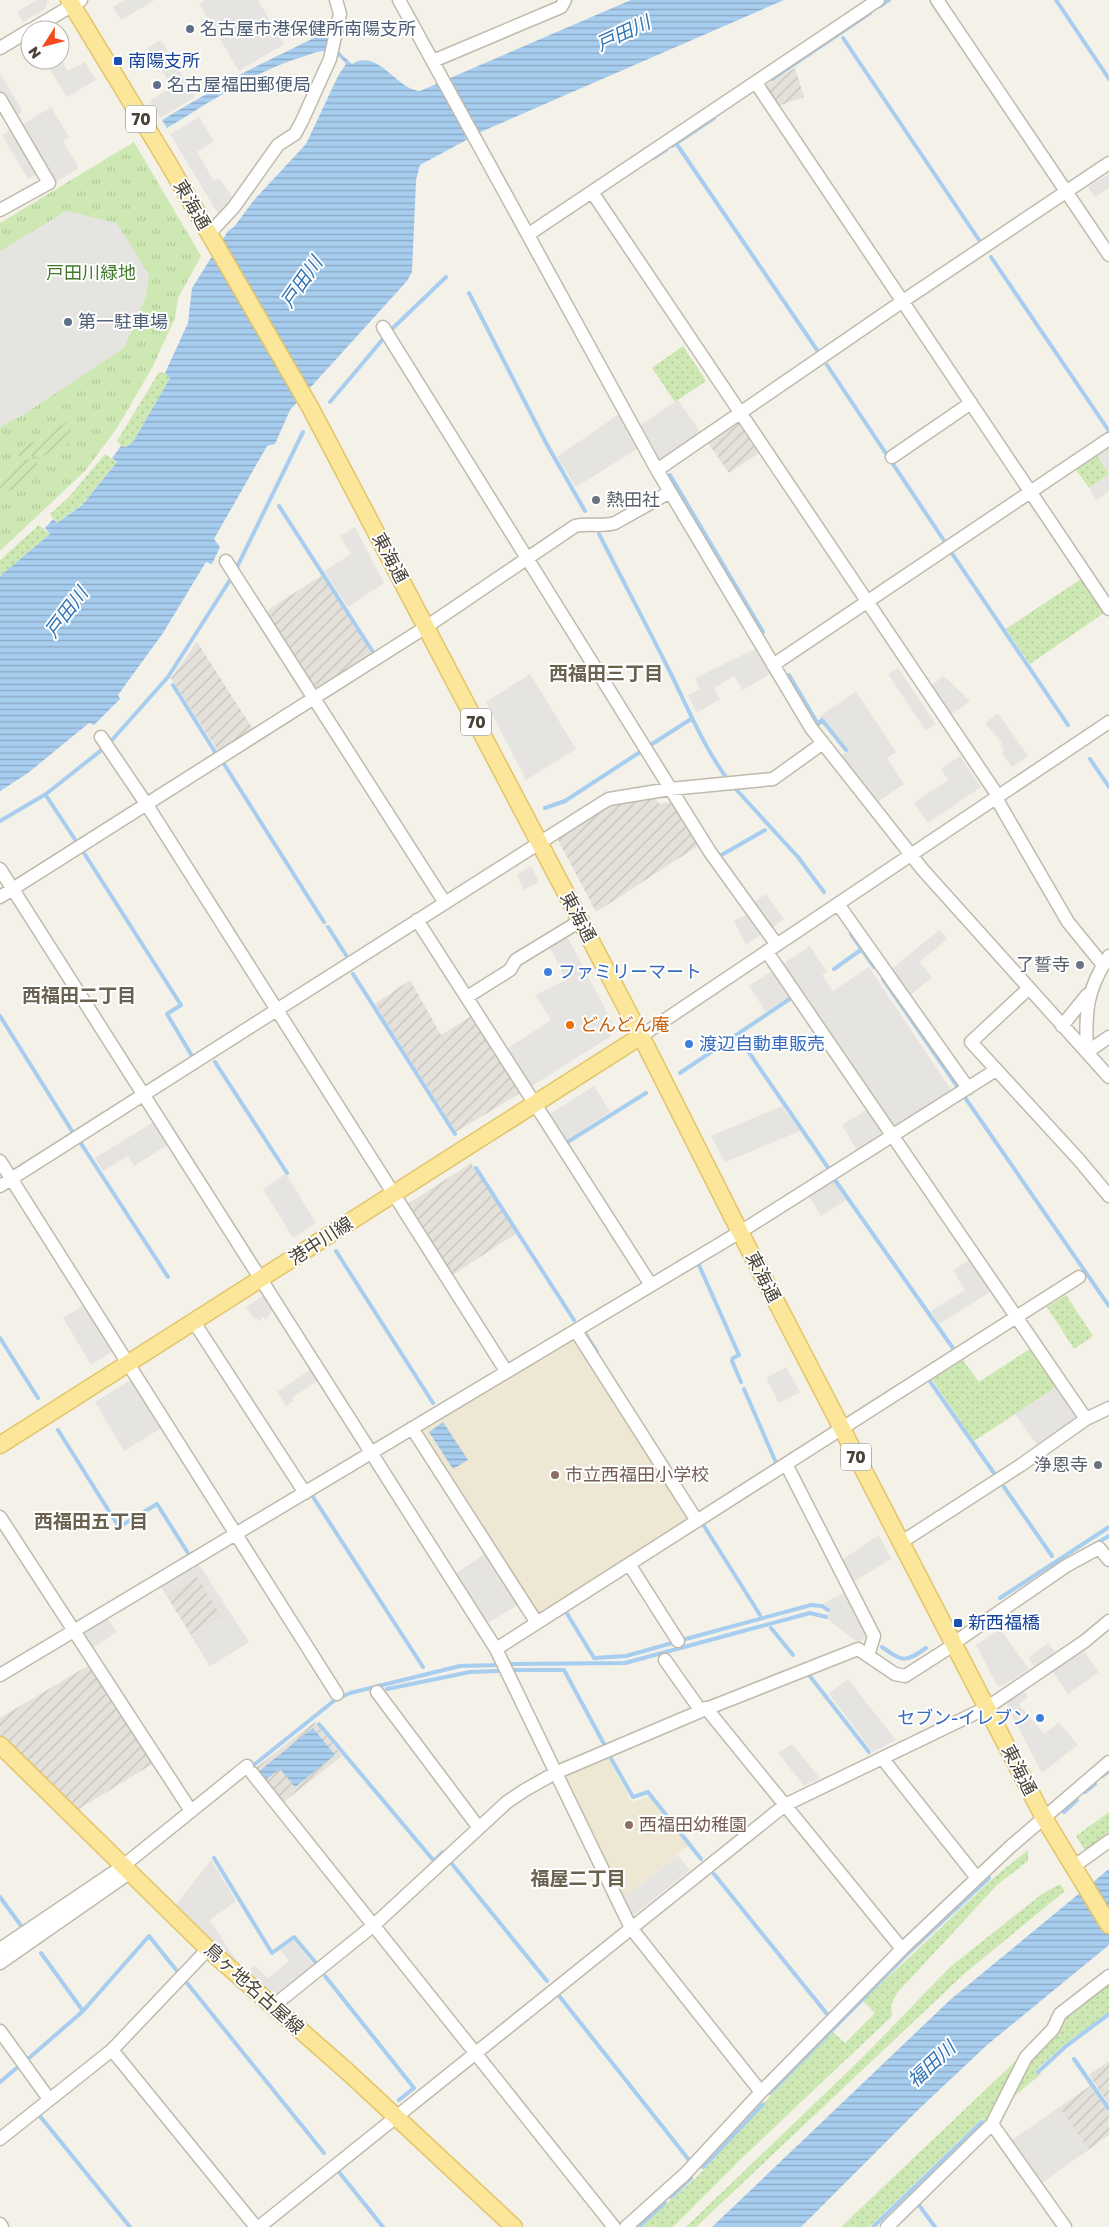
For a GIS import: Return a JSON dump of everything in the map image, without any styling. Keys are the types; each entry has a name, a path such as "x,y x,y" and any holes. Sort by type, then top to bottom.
{"main road":[{"name":"東海通","path":"74,2 310,407 641,1036 900,1543 988,1707 1044,1818 1109,1925"},
{"name":"港中川線","path":"0,1444 261,1280 641,1036"},
{"name":"鳥ヶ地名古屋線","path":"0,1745 208,1950 349,2073 514,2227"}],"street":[{"path":"208,234 234,206 278,145 295,134 333,49 340,14 336,0"},
{"path":"399,0 476,144 529,234 657,470 811,728 911,855 1028,989 1109,1077"},
{"path":"433,61 561,7 565,0"},
{"path":"529,234 878,0"},
{"path":"938,0 1109,255"},
{"path":"46,20 74,2"},
{"path":"0,48 20,36"},
{"path":"756,83 1109,608"},
{"path":"0,100 50,182 0,210"},
{"path":"657,470 903,301 1109,163"},
{"path":"592,192 997,797 1068,922 1106,961 1091,991 1086,1010 1087,1052"},
{"path":"383,326 670,790 893,1136 1086,1419"},
{"path":"892,457 971,403"},
{"path":"773,665 1109,439"},
{"path":"0,897 426,627 575,526 585,524 605,526 615,523 670,492"},
{"path":"226,561 445,903"},
{"path":"641,1036 1109,722"},
{"path":"101,737 147,805 506,1371"},
{"path":"0,1186 276,1008 609,799 670,790 773,779 823,743"},
{"path":"0,869 496,1649 631,1928 761,2092"},
{"path":"838,904 963,1091"},
{"path":"418,920 651,1285"},
{"path":"467,997 510,970 516,960 580,921"},
{"path":"1028,989 971,1042 1109,1196"},
{"path":"1062,1026 1091,991"},
{"path":"1087,1052 1109,1037"},
{"path":"0,1675 740,1232 996,1070"},
{"path":"0,1162 337,1694"},
{"path":"496,1649 1079,1277"},
{"path":"194,1322 305,1493"},
{"path":"576,1331 697,1521"},
{"path":"900,1543 1021,1465 1086,1419 1109,1408"},
{"path":"412,1428 537,1623"},
{"path":"786,1464 874,1636 868,1656"},
{"path":"0,1517 191,1810"},
{"path":"272,2007 374,1925 507,1802 555,1773 704,1710 858,1649 895,1674 905,1676 1066,1566 1099,1548 1109,1560"},
{"path":"628,1564 678,1641"},
{"path":"112,2050 258,2227 785,1805 988,1707 1086,1640 1109,1621"},
{"path":"665,1660 704,1710 785,1805 902,1949"},
{"path":"377,1692 479,1828"},
{"path":"882,1758 977,1878"},
{"path":"626,2227 685,2174 761,2092 902,1949 977,1878 1109,1762"},
{"path":"0,1963 126,1870 191,1810 249,1769 476,2051 614,2227"},
{"path":"1075,1871 1109,1841"},
{"path":"0,1949 126,1870"},
{"path":"0,2140 112,2050 208,1950"},
{"path":"887,2227 992,2124 1026,2057 1053,2028 1060,2014 1109,1976"},
{"path":"0,2031 49,2099"},
{"path":"992,2124 1065,2227"}],"shaded area":[{"path":"37,0 48,0 45,9 26,20 22,20 17,12"},
{"path":"125,0 155,0 121,20 113,7"},
{"path":"206,0 258,0 284,44 239,71 199,4"},
{"path":"161,40 195,97 160,118 150,101 172,87 148,48"},
{"path":"85,62 96,80 67,97 50,70 68,71"},
{"path":"795,68 804,97 778,106 764,86"},
{"path":"0,73 23,112 14,117 0,93"},
{"path":"51,107 69,137 63,141 79,168 54,183 20,126"},
{"path":"199,117 214,141 197,152 214,181 219,178 234,199 220,217 170,134"},
{"path":"10,130 36,174 28,179 2,135"},
{"path":"1109,174 1109,188 1095,197 1088,187"},
{"name":"第一駐車場","path":"66,211 117,223 149,275 146,296 124,348 23,415 0,427 0,251"},
{"path":"678,400 701,433 660,460 641,425"},
{"path":"619,414 637,449 576,487 557,457"},
{"path":"739,423 759,453 729,473 708,443"},
{"path":"1109,445 1109,474 1096,454"},
{"path":"1109,474 1109,491 1096,500 1089,488"},
{"path":"355,527 384,583 348,607 324,571 351,554 340,536"},
{"path":"322,575 372,654 316,690 265,612"},
{"path":"197,642 253,729 218,751 171,678"},
{"path":"755,649 770,674 743,690 734,676 714,688 720,699 697,713 688,695 700,689 695,678"},
{"path":"898,668 936,724 926,731 888,674"},
{"path":"530,674 576,749 526,780 486,702"},
{"path":"944,676 970,701 948,717 928,688"},
{"path":"856,691 896,752 887,758 904,784 876,803 840,757 847,750 819,717"},
{"path":"998,713 1028,756 1012,767 1002,753 1004,751 1000,745 1002,743 985,723"},
{"path":"960,756 981,787 928,823 914,803 948,780 941,769"},
{"path":"654,796 659,804 673,801 701,844 596,912 556,836 603,806"},
{"path":"531,866 539,882 524,890 517,875"},
{"path":"766,894 784,919 769,930 751,904"},
{"path":"749,913 764,933 746,945 734,921"},
{"path":"939,930 947,939 919,962 932,977 907,998 889,971"},
{"path":"566,934 613,1024 610,1037 530,1087 507,1049 551,1020 535,995 566,980 549,945"},
{"path":"810,946 827,972 822,975 833,991 869,967 953,1093 894,1130 783,964"},
{"path":"775,969 792,995 766,1012 749,986"},
{"path":"410,980 441,1035 473,1015 522,1092 456,1132 375,1004"},
{"path":"594,1086 610,1112 565,1141 548,1115"},
{"path":"782,1106 800,1131 725,1162 711,1136"},
{"path":"870,1108 886,1134 858,1152 842,1125"},
{"path":"155,1121 169,1144 134,1166 128,1156 103,1171 95,1158"},
{"path":"471,1163 517,1233 451,1276 405,1206"},
{"path":"286,1174 316,1223 293,1238 263,1189"},
{"path":"832,1179 846,1200 821,1216 808,1195"},
{"path":"971,1259 992,1291 939,1324 931,1311 965,1290 953,1270"},
{"path":"264,1295 273,1310 266,1319 263,1317 259,1322 257,1318 254,1319 246,1307"},
{"path":"84,1305 113,1351 91,1365 63,1318"},
{"name":"市立西福田小学校","path":"569,1339 576,1339 691,1519 538,1617 420,1431"},
{"path":"786,1367 800,1392 779,1403 766,1378"},
{"path":"311,1369 319,1380 292,1398 294,1401 286,1406 277,1392"},
{"path":"132,1379 163,1427 124,1451 95,1402"},
{"path":"1058,1386 1081,1419 1039,1448 1015,1414"},
{"path":"879,1535 891,1559 851,1583 840,1561"},
{"path":"486,1553 518,1605 486,1624 455,1574"},
{"path":"197,1562 249,1642 210,1666 160,1585"},
{"path":"197,1562 249,1642 210,1666 191,1634 221,1616 197,1577 167,1596 160,1585"},
{"path":"845,1592 868,1635 859,1643 826,1618 830,1609 824,1603"},
{"path":"107,1617 117,1632 90,1650 80,1633"},
{"path":"1000,1629 1029,1669 1002,1686 997,1685 976,1645"},
{"path":"1048,1643 1055,1652 1034,1666 1028,1658"},
{"path":"1083,1650 1099,1672 1068,1694 1052,1671"},
{"path":"91,1664 154,1763 74,1812 0,1739 0,1718"},
{"path":"848,1679 896,1740 873,1752 829,1694"},
{"path":"1022,1689 1028,1697 1019,1704 1044,1734 1059,1722 1078,1745 1042,1773 1007,1706 1009,1698"},
{"path":"315,1722 342,1756 282,1803 254,1769"},
{"path":"792,1744 820,1778 804,1786 778,1753"},
{"name":"西福田幼稚園","path":"607,1755 632,1803 649,1796 688,1846 622,1899 564,1778 566,1773"},
{"path":"678,1855 690,1870 631,1917 622,1899"},
{"path":"211,1860 236,1901 210,1920 236,1960 232,1963 174,1907"},
{"path":"293,1940 315,1967 274,2000 245,1973 255,1966 268,1978 289,1961 280,1949"},
{"path":"1109,2061 1109,2104 1089,2075"},
{"path":"1090,2086 1109,2113 1109,2135 1040,2184 1010,2142"},
{"path":"1059,2107 1089,2149 1040,2184 1010,2142"}],"green space":[{"name":"戸田川緑地","path":"134,142 201,256 178,298 175,318 152,368 117,428 85,471 0,551 0,223"},
{"path":"683,346 706,381 675,402 652,368"},
{"path":"159,372 165,373 170,378 133,442 126,447 121,446 117,441"},
{"path":"72,418 67,432 69,444 73,448 63,446 55,448 39,458 34,455 19,456 17,447 41,439"},
{"path":"105,454 117,462 83,503 57,523 50,514 69,497"},
{"path":"1096,454 1109,474 1089,488 1075,468"},
{"path":"30,459 38,464 38,472 35,476 0,496 0,480 21,462"},
{"path":"39,525 50,534 0,576 0,560"},
{"path":"1081,579 1104,613 1030,664 1006,629"},
{"path":"1066,1295 1093,1336 1074,1349 1047,1307"},
{"path":"1031,1348 1058,1386 974,1441 932,1379 963,1360 979,1382"},
{"path":"1109,1812 1109,1833 1085,1850 1076,1836"},
{"path":"1028,1850 1028,1861 998,1884 897,1993 891,2005 892,2016 743,2157 673,2227 640,2227 699,2175 773,2093 833,2032 845,2043 875,2013 863,2001 991,1880"},
{"path":"1060,1884 1065,1891 964,1974 696,2227 686,2227 866,2054 950,1967 1042,1894"},
{"path":"1105,1984 1109,1984 1109,2012 1063,2046 1037,2069 1041,2074 1012,2098 1030,2058 1065,2016"},
{"path":"1021,2056 986,2122 982,2119 869,2227 841,2227"}],"water":[{"name":"戸田川","path":"631,0 784,0 483,131 420,165 416,180 412,272 407,281 290,410 275,444 267,446 214,539 220,547 212,564 206,562 163,633 118,695 120,699 94,725 89,723 28,773 0,791 0,576 50,534 45,528 53,519 57,523 82,505 117,462 112,458 121,446 126,447 133,442 170,378 165,373 188,323 192,288 228,231 234,227 254,200 306,144 338,76 346,64 340,57 330,52 316,52 284,63 249,79 167,128 162,120 237,76 322,34 331,37 329,43 352,64 371,61 411,89 420,91"},
{"path":"443,1422 468,1460 453,1469 429,1432"},
{"path":"313,1728 335,1755 295,1787 280,1769 265,1780 258,1772"},
{"name":"福田川","path":"1109,1869 1109,1945 987,2045 920,2108 801,2227 712,2227 950,2000"}],"waterway":[{"path":"880,6 889,0"},
{"path":"1056,0 1109,79"},
{"path":"772,79 870,13"},
{"path":"843,38 979,240"},
{"path":"672,146 714,118"},
{"path":"678,146 817,350"},
{"path":"653,158 666,150"},
{"path":"991,257 1109,431"},
{"path":"393,328 446,277"},
{"path":"469,293 546,443 585,511"},
{"path":"330,402 383,339"},
{"path":"827,365 945,542"},
{"path":"237,567 303,432"},
{"path":"670,475 763,632"},
{"path":"279,506 373,652"},
{"path":"599,534 703,740 728,780"},
{"path":"951,552 1068,725"},
{"path":"112,740 168,677 232,577"},
{"path":"789,675 818,724 822,720 846,750"},
{"path":"173,685 215,752"},
{"path":"649,746 691,719"},
{"path":"0,821 46,794 104,748"},
{"path":"545,808 565,801 640,752"},
{"path":"1090,759 1109,787"},
{"path":"224,764 324,922"},
{"path":"733,786 798,857 824,892"},
{"path":"47,797 76,841"},
{"path":"718,857 765,830"},
{"path":"84,853 181,1005 167,1014 192,1056"},
{"path":"328,927 346,955"},
{"path":"851,934 874,967"},
{"path":"834,969 862,949"},
{"path":"353,974 455,1134"},
{"path":"883,979 1109,1306"},
{"path":"680,1073 791,998"},
{"path":"0,1016 72,1131"},
{"path":"739,1038 829,1169"},
{"path":"215,1062 287,1173"},
{"path":"568,1146 566,1143 646,1093"},
{"path":"80,1142 168,1277"},
{"path":"476,1168 574,1320"},
{"path":"835,1180 955,1351"},
{"path":"336,1251 433,1403"},
{"path":"698,1263 739,1355 733,1358 732,1361 741,1382"},
{"path":"585,1333 597,1352"},
{"path":"0,1338 38,1398"},
{"path":"929,1380 996,1476"},
{"path":"744,1389 777,1465"},
{"path":"58,1430 119,1527 157,1504 188,1553"},
{"path":"1004,1487 1052,1556"},
{"path":"313,1497 423,1667"},
{"path":"704,1526 760,1615"},
{"path":"1000,1598 1109,1527"},
{"path":"1095,1544 1109,1536"},
{"path":"682,1640 811,1605 822,1606 828,1610"},
{"path":"566,1612 594,1658 626,1656 672,1643"},
{"path":"510,1664 625,1663 810,1613 826,1617"},
{"path":"771,1628 793,1655"},
{"path":"882,1647 895,1656 904,1659 926,1648"},
{"path":"250,1768 335,1700 350,1693 460,1666 499,1665"},
{"path":"515,1670 564,1670 604,1744"},
{"path":"387,1689 470,1672 498,1671"},
{"path":"809,1675 869,1752"},
{"path":"319,1724 434,1861 443,1852"},
{"path":"609,1755 633,1797 648,1792 701,1859"},
{"path":"1102,1776 1109,1771"},
{"path":"1085,1792 1095,1784"},
{"path":"1064,1812 1077,1800"},
{"path":"214,1858 272,1953 294,1937 316,1963"},
{"path":"452,1864 547,1981"},
{"path":"714,1874 827,2014"},
{"path":"770,2093 907,1954 989,1878"},
{"path":"0,1897 22,1927"},
{"path":"28,2059 83,2011 149,1936 177,1971"},
{"path":"41,1953 83,2011"},
{"path":"325,1976 414,2088 399,2100"},
{"path":"187,1983 324,2153"},
{"path":"560,1997 689,2160"},
{"path":"1038,2072 1065,2047 1109,2014"},
{"path":"1074,2059 1109,2109"},
{"path":"0,2082 19,2066"},
{"path":"703,2167 763,2104"},
{"path":"39,2115 130,2227"},
{"path":"873,2227 982,2122"},
{"path":"339,2172 383,2227"},
{"path":"671,2197 691,2178"},
{"path":"638,2227 665,2203"},
{"path":"919,2205 935,2227"}],"place":[{"name":"名古屋市港保健所南陽支所","path":"190,29"},
{"name":"南陽支所","path":"118,61"},
{"name":"名古屋福田郵便局","path":"157,85"},
{"name":"第一駐車場","path":"68,322"},
{"name":"熱田社","path":"596,500"},
{"name":"了誓寺","path":"1080,965"},
{"name":"ファミリーマート","path":"548,972"},
{"name":"どんどん庵","path":"570,1025"},
{"name":"渡辺自動車販売","path":"689,1044"},
{"name":"浄恩寺","path":"1098,1465"},
{"name":"市立西福田小学校","path":"555,1475"},
{"name":"新西福橋","path":"958,1623"},
{"name":"セブン-イレブン","path":"1040,1718"},
{"name":"西福田幼稚園","path":"629,1825"}],"district":[{"name":"西福田三丁目","path":"606,673"},
{"name":"西福田二丁目","path":"79,995"},
{"name":"西福田五丁目","path":"91,1521"},
{"name":"福屋二丁目","path":"578,1878"}]}
